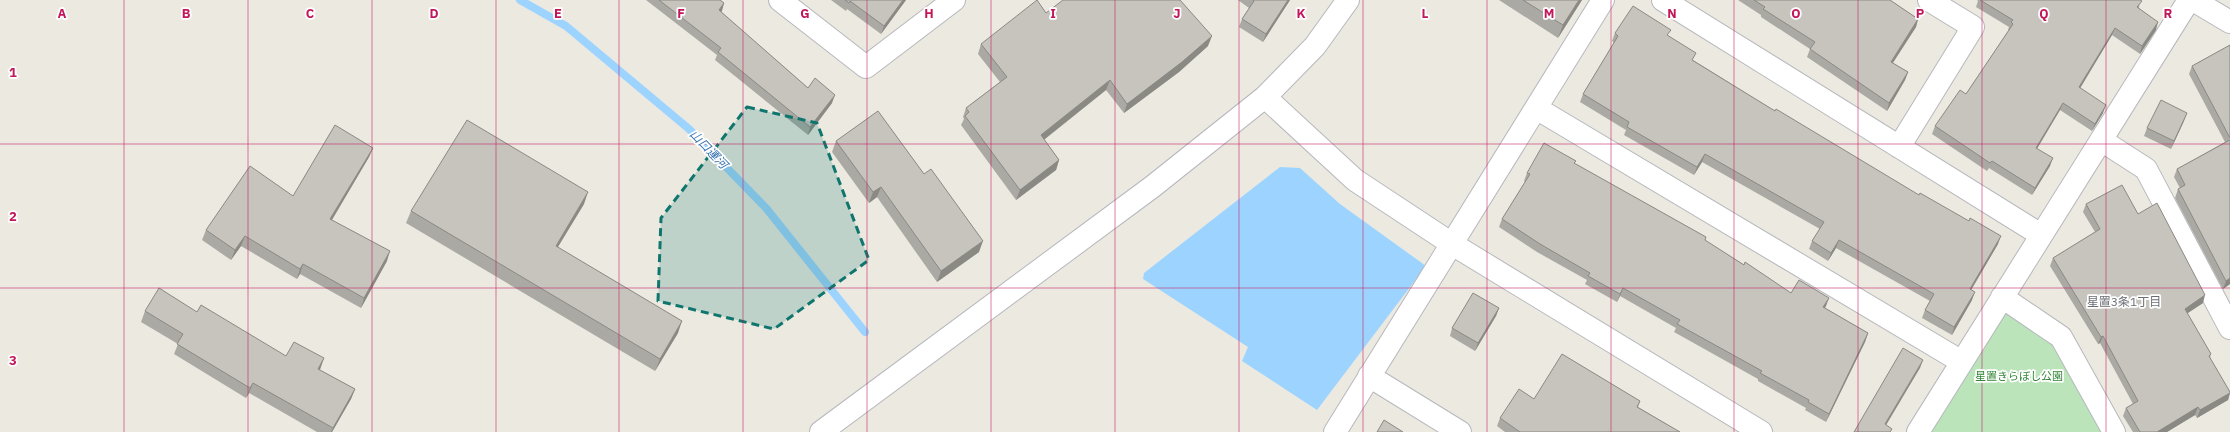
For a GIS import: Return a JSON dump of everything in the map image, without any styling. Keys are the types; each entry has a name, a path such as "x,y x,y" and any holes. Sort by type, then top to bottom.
{"street":[{"path":"780,0 866,68 954,0"},
{"path":"821,432 1152,187 1265,97 1315,46 1348,0"},
{"path":"1335,432 1603,0"},
{"path":"1663,0 2041,235"},
{"path":"1899,147 1973,27 1929,0"},
{"path":"1918,432 2189,0"},
{"path":"2193,0 2230,22"},
{"path":"1265,97 1355,180 1452,244 1760,432"},
{"path":"1536,108 1962,362"},
{"path":"2101,140 2146,169 2230,328"},
{"path":"2002,297 2061,337 2114,432"},
{"path":"1370,376 1460,432"}],"highlighted area":[{"path":"747,107 817,123 869,260 774,329 658,301 661,218"}],"green space":[{"name":"星置きらぼし公園","path":"2002,297 2061,337 2114,432 1918,432"}],"water":[{"path":"1280,167 1300,168 1340,204 1426,266 1317,410 1242,361 1248,347 1143,279 1144,273"}],"building":[{"path":"659,0 720,0 724,3 719,10 808,88 815,78 835,95 810,127 718,52 721,48"},
{"path":"845,0 903,0 884,26 850,1 849,3"},
{"path":"1037,0 1046,13 1063,0 1180,0 1212,36 1182,62 1127,104 1110,80 1041,135 1059,160 1020,190 965,116 969,112 966,108 1007,77 981,44"},
{"path":"1253,0 1288,0 1266,34 1242,19 1254,1"},
{"path":"1523,0 1579,0 1563,25"},
{"path":"1754,0 1890,0 1918,19 1891,62 1908,72 1889,103 1810,49 1815,42 1763,9 1765,7"},
{"path":"1980,0 2140,0 2142,1 2137,7 2158,22 2142,46 2115,28 2079,87 2106,105 2095,124 2063,103 2036,148 2053,158 2035,188 1992,161 1990,163 1935,126 1960,90 1966,94 2013,24 2011,22 2013,20"},
{"path":"1633,6 1671,30 1667,35 1696,53 1692,60 1775,111 1776,109 1919,195 1920,193 1969,221 1970,218 2001,236 1970,289 1975,292 1954,327 1925,310 1934,294 1839,240 1831,253 1812,241 1824,222 1705,154 1697,167 1627,127 1629,122 1583,94 1618,36 1615,33"},
{"path":"2230,45 2230,138 2192,66"},
{"path":"2161,100 2187,113 2174,141 2147,128"},
{"path":"878,111 924,174 931,169 983,241 941,271 881,187 873,192 836,141"},
{"path":"467,120 588,192 556,246 682,321 660,359 411,211"},
{"path":"335,125 373,148 330,219 390,251 364,298 303,264 300,269 245,236 235,250 206,230 250,166 293,196"},
{"path":"2230,140 2230,278 2226,281 2178,189 2185,185 2177,169"},
{"path":"1544,143 1576,161 1574,163 1706,237 1705,240 1744,265 1745,262 1791,293 1799,280 1829,298 1823,307 1868,333 1829,414 1808,402 1809,400 1760,373 1762,371 1677,324 1680,320 1623,288 1620,294 1588,276 1590,273 1540,244 1502,219 1530,174 1527,173"},
{"path":"2122,185 2138,214 2157,203 2205,295 2185,309 2211,354 2209,356 2230,392 2200,410 2198,407 2157,432 2140,432 2126,408 2138,401 2103,336 2101,337 2053,258 2100,229 2086,204"},
{"path":"159,288 197,312 201,305 286,356 294,342 324,358 318,369 355,389 333,428 253,383 250,388 177,344 183,334 145,311"},
{"path":"1473,293 1499,308 1478,343 1452,328"},
{"path":"1903,348 1923,360 1885,424 1892,429 1890,432 1854,432"},
{"path":"1562,354 1640,401 1637,407 1680,432 1520,432 1500,418 1519,389 1534,399"},
{"path":"1384,420 1403,432 1377,432"}],"waterway":[{"name":"山口運河","path":"520,0 566,26 689,129 766,208 865,332"}],"district":[{"name":"星置3条1丁目","path":"2124,301"}]}
